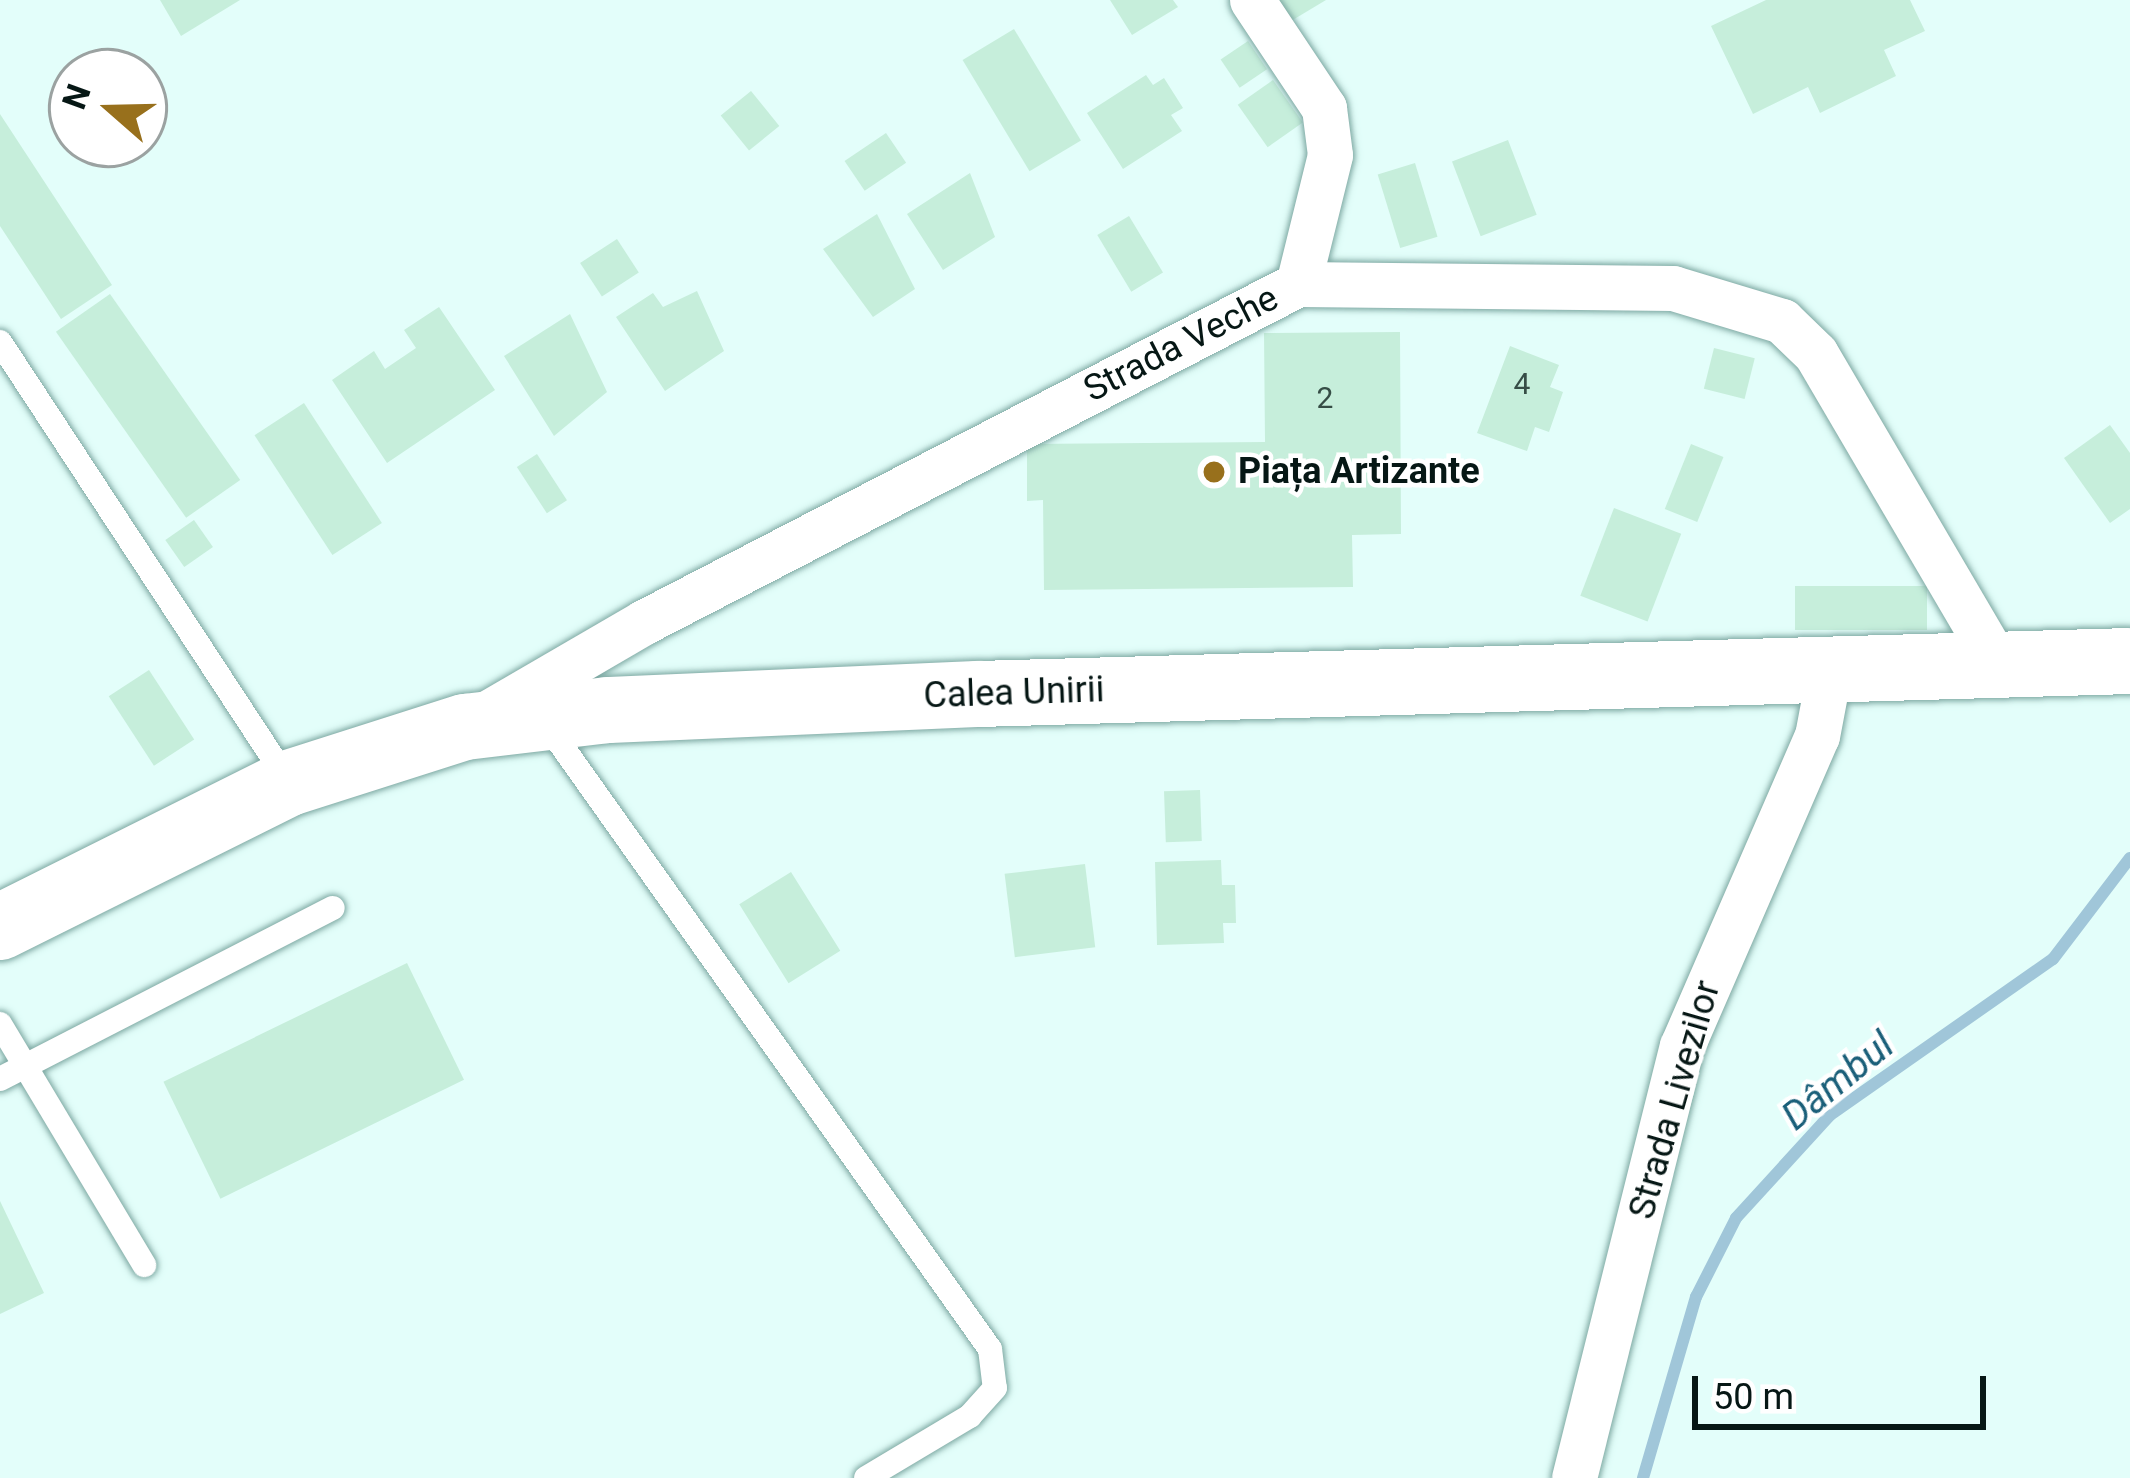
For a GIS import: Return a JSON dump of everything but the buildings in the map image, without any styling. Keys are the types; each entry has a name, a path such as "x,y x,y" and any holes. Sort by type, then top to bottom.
{"main road":[{"name":"Calea Unirii","path":"0,927 290,784 465,727 542,718 1830,667 2101,662"}],"street":[{"path":"1252,0 1324,108 1330,155 1298,284"},
{"name":"Strada Veche","path":"465,727 644,622 1298,284 1673,287 1781,321 1816,354 1998,664"},
{"name":"Strada Livezilor","path":"1574,1478 1682,1046 1816,736 1830,667"}],"lane":[{"path":"0,342 290,784"},
{"path":"542,718 990,1349 995,1388 970,1416 866,1478"},
{"path":"0,1079 333,908"},
{"path":"0,1024 144,1265"}],"waterway":[{"name":"Dâmbul","path":"1643,1478 1696,1297 1736,1218 1830,1115 2053,959 2130,858"}],"place":[{"name":"Piața Artizante","path":"1214,472"}]}
